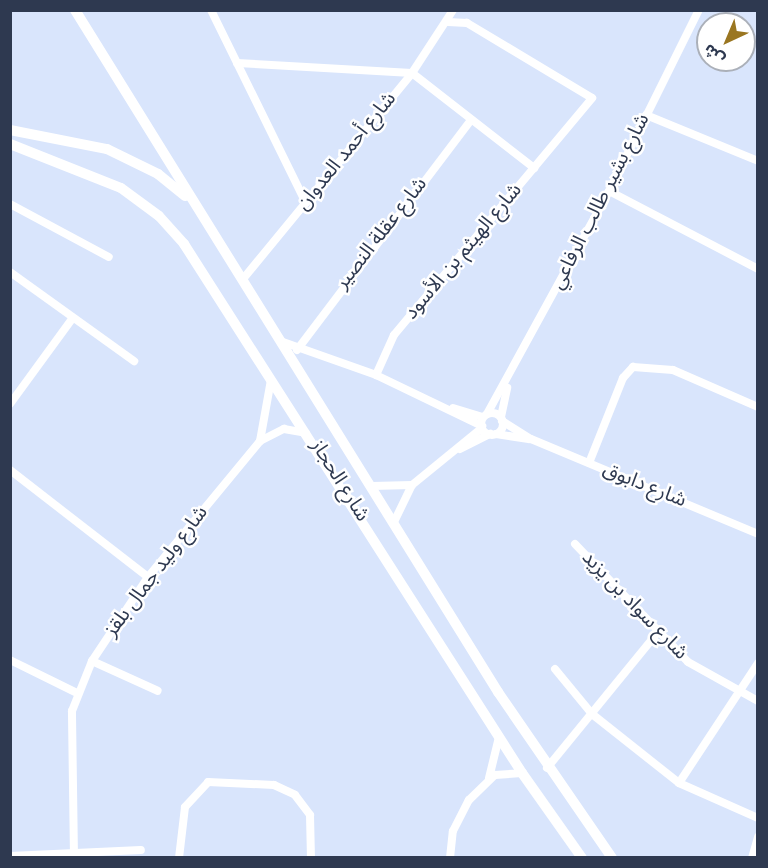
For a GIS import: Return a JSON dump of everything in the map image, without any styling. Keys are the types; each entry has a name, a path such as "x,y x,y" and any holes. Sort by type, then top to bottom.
{"main road":[{"name":"شارع الحجاز","path":"75,10 194,204 284,342 547,768 612,858"},
{"name":"شارع الحجاز","path":"13,130 116,152 158,174 194,204"},
{"name":"شارع الحجاز","path":"10,144 109,181 159,216 190,252 310,435 522,773 582,858"}],"street":[{"path":"211,10 306,203"},
{"name":"شارع أحمد العدوان","path":"243,279 412,73 448,22 453,10"},
{"name":"شارع بشير طالب الرفاعي","path":"485,416 507,387 609,191 696,13"},
{"path":"448,22 467,23 590,93 587,108 534,168"},
{"path":"237,63 412,73"},
{"name":"شارع الهيثم بن الأسود","path":"376,375 394,335 534,168 412,73"},
{"path":"646,115 758,161"},
{"name":"شارع عقلة النصير","path":"297,350 471,120"},
{"path":"609,191 758,269"},
{"path":"10,204 109,257"},
{"path":"10,272 72,319 134,361"},
{"path":"10,404 72,319"},
{"path":"284,342 297,350 376,375 452,408 493,434"},
{"path":"589,463 623,378 633,367 673,370 758,407"},
{"name":"شارع وليد جمال بلقز","path":"260,441 271,374"},
{"name":"شارع بشير طالب الرفاعي","path":"493,434 502,419 507,387"},
{"path":"394,522 412,484 459,450 482,427 485,416 452,408"},
{"name":"شارع دابوق","path":"485,416 502,419 531,439 758,534"},
{"name":"شارع وليد جمال بلقز","path":"74,855 69,754 77,693 92,661 148,578 260,441 284,429 310,435"},
{"path":"459,450 493,434"},
{"name":"شارع دابوق","path":"493,434 531,439"},
{"path":"10,470 148,578"},
{"path":"372,486 412,484"},
{"name":"شارع سواد بن يزيد","path":"575,544 657,633 694,667 758,701"},
{"path":"547,768 657,633"},
{"path":"10,660 77,693"},
{"path":"92,661 158,691"},
{"path":"679,783 758,663"},
{"path":"555,669 592,714 679,783 758,818"},
{"path":"450,858 460,813 489,778 499,736"},
{"path":"489,778 522,773"},
{"path":"179,858 185,807 208,782 274,785 295,795 310,815 311,858"},
{"path":"752,858 758,837"},
{"path":"10,856 74,855 141,850"}]}
